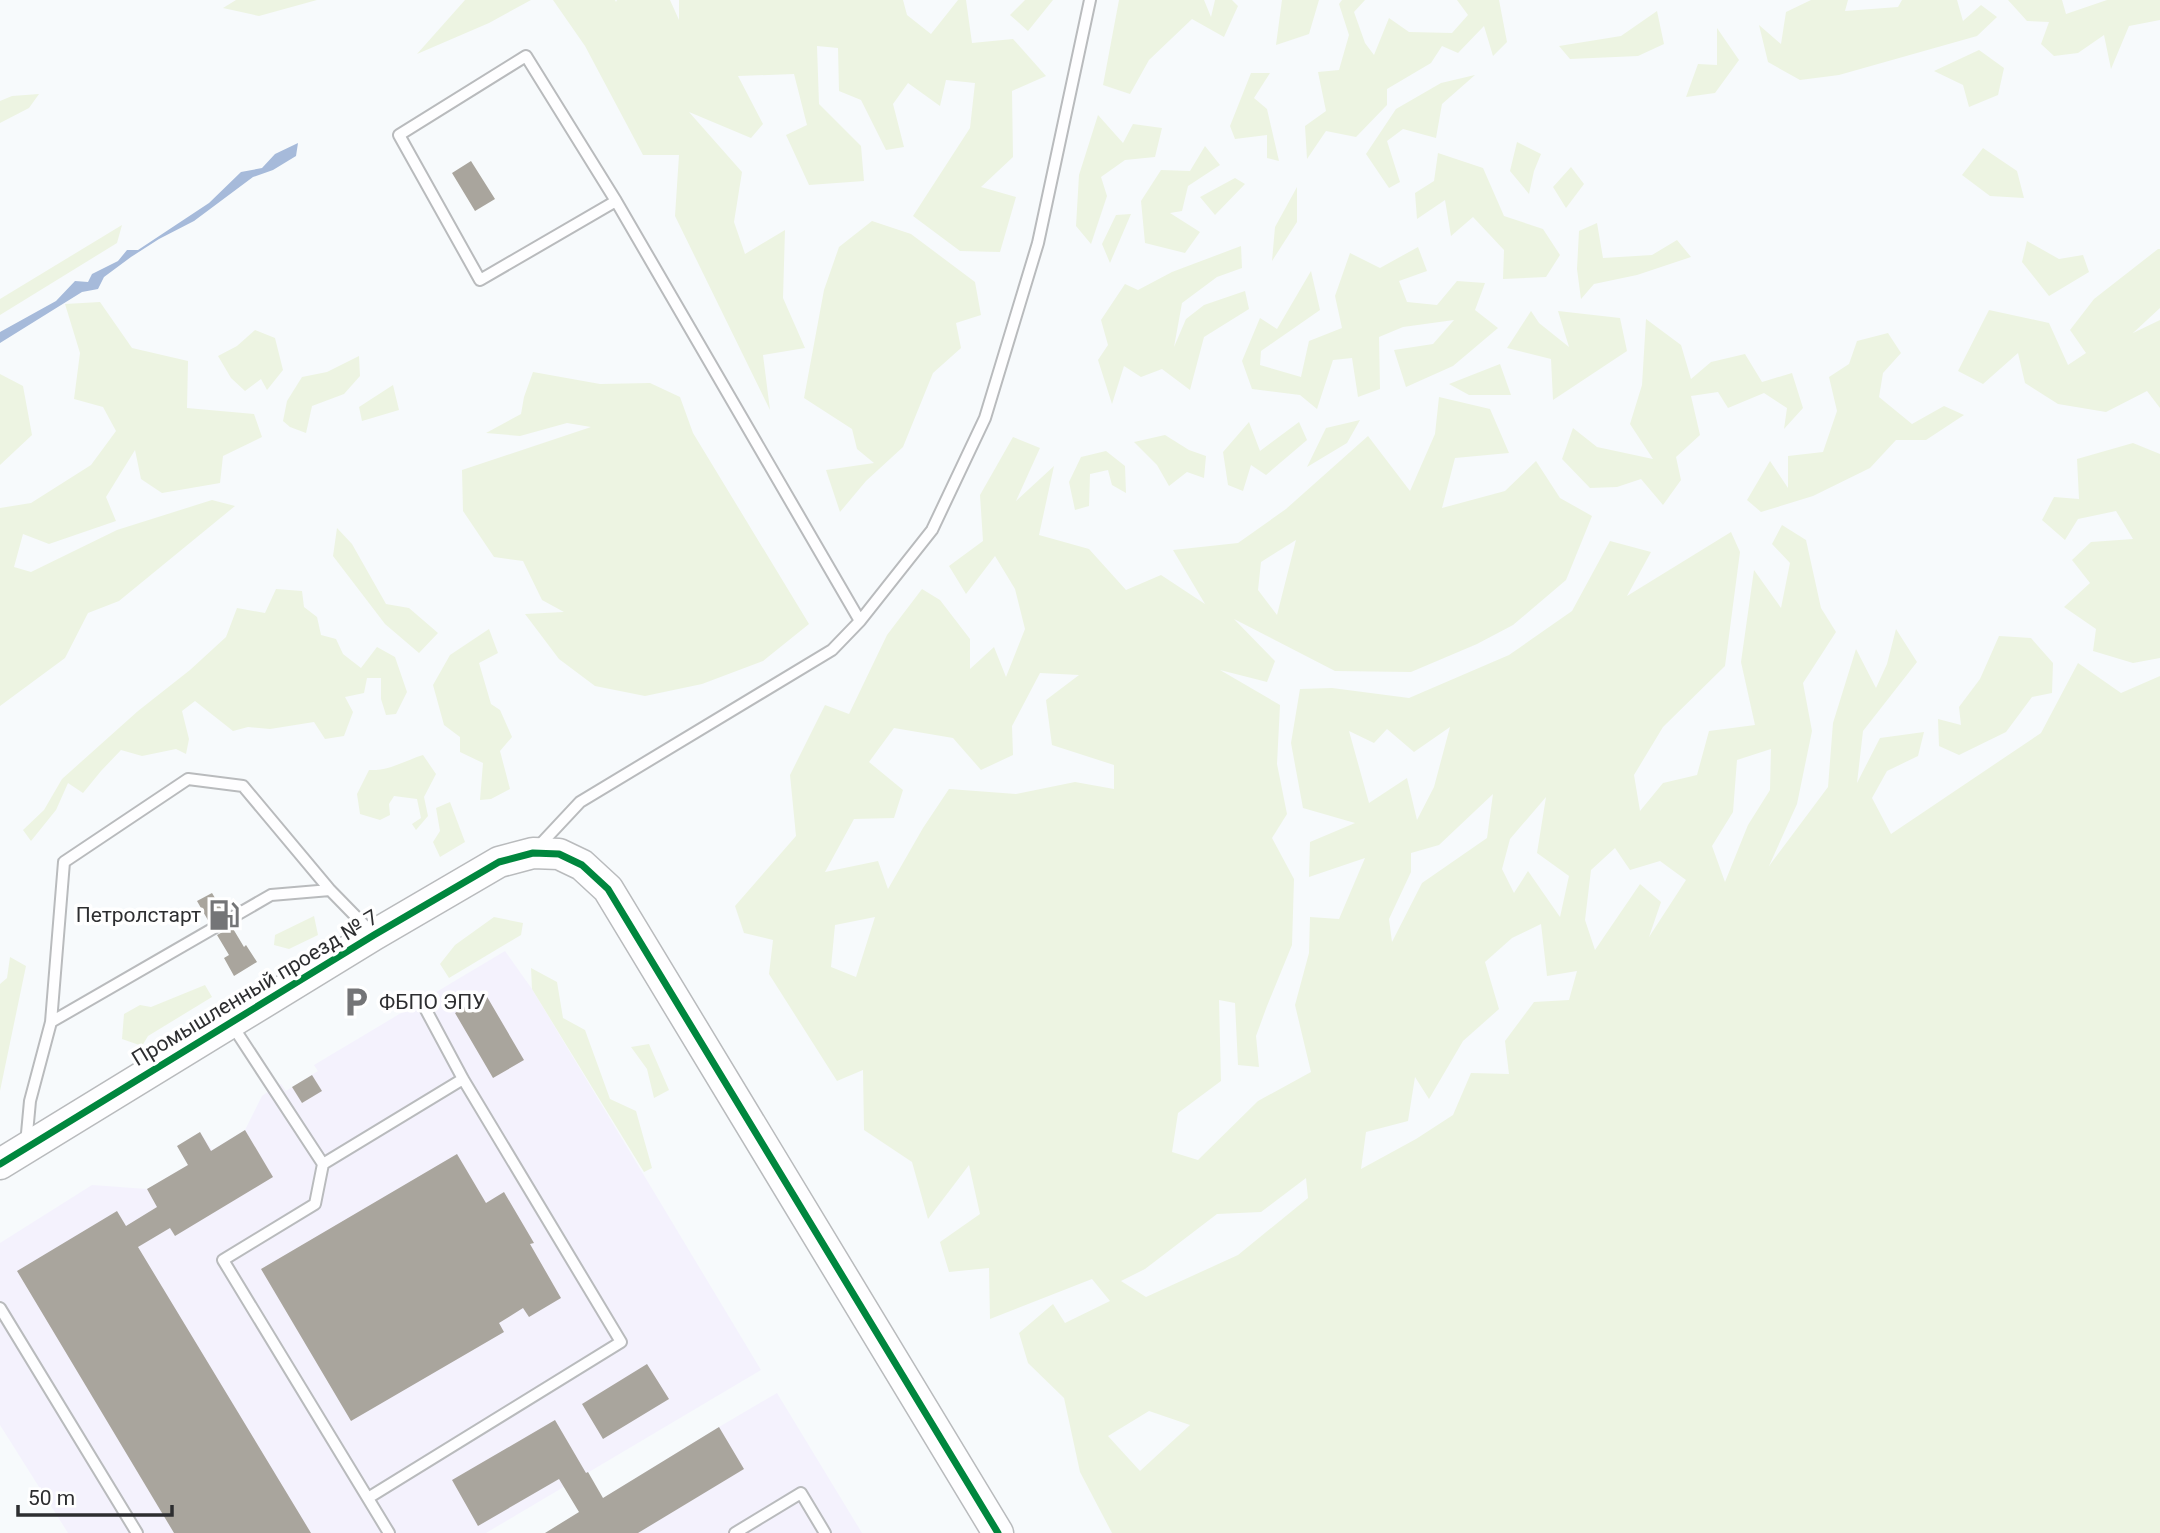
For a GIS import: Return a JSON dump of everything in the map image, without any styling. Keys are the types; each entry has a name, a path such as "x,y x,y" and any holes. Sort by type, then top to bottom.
{"street":[{"name":"Промышленный проезд № 7","path":"0,1164 374,935 499,862 533,853"},
{"path":"533,853 559,854 570,859 582,865 608,889 998,1533"}],"lane":[{"path":"533,853 580,802 832,650 860,621 932,530 985,418 1038,243 1090,0"},
{"path":"616,201 480,281 399,135 526,56 616,201 860,621"},
{"path":"26,1147 30,1101 51,1022 64,862 188,779 243,786 330,890 374,935"},
{"path":"51,1022 271,895 330,890"},
{"path":"368,1499 621,1342 463,1079 426,1010"},
{"path":"231,1023 323,1164 314,1204 223,1260 389,1533"},
{"path":"323,1164 463,1079"},
{"path":"0,1308 137,1533"},
{"path":"735,1533 801,1493 825,1533"}],"shaded area":[{"path":"505,951 532,989 761,1370 486,1533 68,1533 0,1425 0,1243 92,1185 147,1189 188,1165 177,1146 200,1132 212,1150 245,1130 262,1096 273,1088 281,1084 286,1091 318,1071 314,1065"},
{"path":"777,1393 862,1533 546,1533 719,1427"}],"green space":[{"path":"236,0 317,0 259,16 223,8"},
{"path":"465,0 531,0 489,23 417,54"},
{"path":"553,0 670,0 679,20 679,0 903,0 907,15 931,34 958,0 966,0 972,43 1013,39 1046,76 1012,91 1013,157 981,187 1016,197 1000,252 960,251 913,216 970,128 975,83 946,80 940,106 908,83 893,104 904,147 886,150 861,100 839,91 838,48 817,46 819,104 861,146 864,181 809,185 786,135 807,125 794,74 738,76 763,124 751,138 689,112 742,172 734,222 745,254 785,230 783,298 805,348 763,355 770,410 675,216 679,155 643,155 585,46"},
{"path":"1025,0 1053,0 1028,31 1010,15"},
{"path":"1119,0 1204,0 1211,17 1215,0 1232,0 1238,6 1224,37 1192,19 1149,60 1130,94 1103,85"},
{"path":"1282,0 1319,0 1309,34 1276,45"},
{"path":"1342,0 1365,0 1354,12 1365,43 1374,55 1389,18 1409,32 1452,33 1468,15 1457,0 1499,0 1507,42 1493,56 1484,26 1458,53 1442,46 1431,63 1387,89 1387,105 1356,137 1326,131 1307,159 1305,126 1326,111 1318,72 1339,70 1349,35 1339,4"},
{"path":"1811,0 1848,0 1845,11 1898,7 1902,0 1957,0 1963,21 1981,5 1997,17 1977,36 1839,75 1800,80 1768,62 1759,25 1781,44 1786,12"},
{"path":"2008,0 2062,0 2066,14 2107,0 2160,0 2160,20 2129,26 2111,69 2104,35 2078,53 2054,56 2041,44 2049,22 2027,21"},
{"path":"1657,11 1664,44 1638,56 1570,59 1559,46 1621,36"},
{"path":"1717,28 1739,60 1715,93 1686,97 1698,64 1717,65"},
{"path":"1979,50 2004,68 1998,95 1969,107 1963,85 1934,71"},
{"path":"1251,73 1270,73 1254,98 1267,109 1279,161 1267,158 1267,135 1235,139 1230,126"},
{"path":"1475,75 1442,104 1436,138 1403,129 1387,141 1400,182 1389,188 1366,154 1396,109 1441,83"},
{"path":"39,94 29,108 0,123 0,101 12,96"},
{"path":"1098,115 1123,143 1133,124 1162,128 1155,157 1125,160 1101,177 1107,196 1091,244 1076,226 1079,175"},
{"path":"1517,142 1541,154 1529,194 1510,171"},
{"path":"1205,146 1220,165 1188,186 1182,211 1170,213 1200,232 1185,253 1145,243 1141,201 1161,170 1190,171"},
{"path":"1983,148 2017,171 2024,198 1990,196 1962,175"},
{"path":"1438,153 1483,168 1504,216 1543,229 1560,255 1546,277 1503,279 1504,250 1473,217 1451,236 1445,200 1417,219 1415,193 1434,181"},
{"path":"1571,167 1584,184 1566,208 1553,187"},
{"path":"1235,178 1245,184 1215,215 1200,197"},
{"path":"1297,187 1297,222 1272,261 1275,227"},
{"path":"1131,214 1110,263 1102,244 1116,215"},
{"path":"872,221 911,234 975,282 981,315 956,323 961,348 933,373 903,447 866,481 840,512 826,470 874,463 857,449 852,429 804,398 824,290 839,247"},
{"path":"1597,223 1603,258 1652,255 1677,240 1691,257 1637,275 1594,284 1581,299 1577,269 1579,231"},
{"path":"122,225 117,243 0,315 0,299"},
{"path":"2027,241 2059,259 2083,255 2089,272 2049,296 2022,262"},
{"path":"1241,246 1242,268 1217,277 1182,303 1174,347 1186,319 1204,305 1245,291 1249,309 1204,337 1190,390 1162,369 1141,377 1124,366 1112,404 1098,360 1108,345 1101,320 1125,284 1138,290 1172,272"},
{"path":"1418,247 1427,271 1399,281 1407,302 1437,305 1457,281 1485,283 1475,310 1498,328 1453,366 1406,387 1394,350 1433,344 1454,320 1403,327 1379,337 1380,389 1358,397 1352,358 1333,360 1317,409 1300,395 1252,389 1242,361 1260,318 1277,329 1311,271 1320,310 1261,351 1260,365 1301,377 1309,341 1342,328 1335,296 1350,253 1380,268"},
{"path":"2158,249 2160,308 2133,333 2160,320 2160,408 2147,391 2106,412 2058,404 2025,383 2018,353 1983,384 1958,371 1989,310 2049,323 2068,365 2086,353 2070,330 2094,299"},
{"path":"100,302 132,348 188,361 187,408 254,414 262,437 223,456 220,483 162,493 141,479 135,450 106,497 116,521 49,544 23,534 14,567 31,572 117,530 212,500 235,506 119,601 88,613 65,658 0,706 0,508 31,503 91,465 116,431 103,407 74,399 80,353 65,304"},
{"path":"1531,311 1539,323 1569,347 1558,311 1620,318 1627,351 1553,400 1551,359 1507,348"},
{"path":"1646,319 1681,345 1691,379 1711,362 1745,354 1762,382 1792,373 1803,408 1784,429 1787,408 1764,393 1728,408 1718,392 1691,396 1700,435 1676,457 1681,480 1663,505 1641,479 1617,487 1590,488 1562,459 1573,428 1597,447 1653,459 1630,424 1642,385"},
{"path":"255,330 275,338 283,370 267,390 261,379 245,391 231,378 218,356 237,346"},
{"path":"1888,333 1901,353 1883,373 1879,397 1912,424 1944,406 1964,415 1926,440 1896,440 1870,468 1813,496 1761,512 1747,500 1770,461 1788,488 1788,456 1823,452 1837,411 1829,377 1849,364 1857,341"},
{"path":"359,356 360,376 344,394 312,406 306,433 283,421 287,401 302,377 327,372"},
{"path":"1500,364 1511,395 1469,395 1449,384"},
{"path":"533,372 600,384 650,383 680,397 693,433 809,624 763,661 702,684 645,696 595,686 559,659 525,614 564,612 542,600 523,561 494,557 463,511 462,470 591,427 567,423 520,436 486,433 521,414"},
{"path":"0,374 23,386 32,435 0,465"},
{"path":"393,385 399,410 362,421 359,407"},
{"path":"1439,397 1490,409 1509,453 1455,458 1442,508 1505,491 1536,461 1560,498 1592,516 1566,580 1513,625 1477,644 1411,672 1335,671 1234,619 1275,661 1267,682 1220,670 1280,705 1277,764 1287,814 1272,838 1294,879 1292,945 1256,1036 1259,1067 1238,1065 1235,1003 1219,1000 1221,1081 1178,1113 1172,1152 1198,1160 1258,1101 1311,1072 1295,1005 1309,953 1310,917 1339,919 1365,858 1309,877 1310,842 1355,823 1303,808 1291,743 1300,689 1332,688 1409,698 1509,655 1572,611 1610,541 1651,552 1627,596 1731,532 1740,552 1725,666 1663,727 1634,775 1640,811 1663,783 1697,775 1709,731 1755,725 1741,662 1754,570 1781,608 1790,563 1772,544 1782,525 1806,540 1821,608 1836,632 1803,683 1812,731 1797,804 1769,866 1828,787 1833,723 1856,649 1876,688 1887,664 1896,629 1917,662 1863,731 1857,783 1880,738 1924,732 1918,756 1887,771 1872,798 1891,834 2041,733 2078,663 2121,693 2160,676 2160,1533 1112,1533 1080,1472 1064,1398 1028,1363 1019,1333 1053,1304 1065,1323 1110,1301 1092,1279 990,1319 989,1268 949,1272 940,1242 980,1214 969,1165 928,1219 912,1162 864,1130 863,1070 837,1081 769,974 773,940 744,933 735,906 796,836 790,775 825,705 849,714 887,635 922,589 940,600 970,639 970,669 994,647 1006,677 1025,629 1015,589 995,556 966,594 949,566 983,541 980,495 1013,437 1040,448 1016,501 1054,466 1039,535 1089,549 1126,590 1161,575 1205,604 1173,550 1238,543 1286,509 1368,436 1410,491 1435,434","holes":["1296,540 1277,615 1258,590 1261,562","1040,673 1079,675 1046,700 1052,745 1114,765 1114,789 1075,782 1016,794 949,789 888,889 878,861 825,872 854,819 894,818 903,790 869,762 894,728 953,738 981,770 1013,755 1012,726","1450,727 1434,787 1417,820 1407,778 1369,803 1349,731 1374,743 1387,729 1414,752","1771,749 1770,790 1748,825 1725,882 1712,846 1733,812 1737,760","1493,794 1487,838 1422,883 1392,942 1389,919 1411,872 1411,853 1439,845","1546,797 1537,853 1569,876 1560,917 1528,871 1514,893 1502,869 1510,839","1615,848 1630,870 1660,861 1686,880 1649,937 1661,902 1640,884 1595,950 1585,920 1591,870","875,917 856,977 831,967 835,925","1541,924 1547,976 1577,971 1569,1000 1534,1002 1505,1041 1509,1074 1471,1073 1453,1115 1361,1169 1366,1132 1408,1121 1415,1077 1429,1099 1463,1041 1499,1009 1485,962 1512,938","1306,1178 1308,1198 1238,1255 1146,1297 1121,1281 1145,1269 1217,1214 1261,1212","1149,1411 1190,1425 1140,1471 1108,1436"]},
{"path":"1360,420 1347,443 1307,467 1326,428"},
{"path":"1249,422 1260,451 1299,422 1307,440 1266,475 1251,465 1243,491 1228,485 1223,452"},
{"path":"1165,435 1189,450 1206,456 1204,478 1187,472 1169,486 1157,465 1134,442"},
{"path":"2133,443 2160,454 2160,658 2133,663 2093,651 2096,629 2064,607 2090,583 2072,560 2091,542 2133,539 2116,511 2078,519 2065,540 2042,520 2054,497 2079,499 2077,459"},
{"path":"1106,451 1125,466 1126,493 1112,485 1108,470 1090,474 1089,506 1075,510 1069,482 1081,457"},
{"path":"337,528 352,544 386,604 409,608 438,633 419,653 385,624 333,556"},
{"path":"276,589 302,591 304,607 317,617 321,635 336,639 343,654 361,668 377,647 395,657 407,692 396,714 386,715 381,699 381,678 367,678 364,693 345,697 353,712 344,736 325,739 314,722 270,729 248,727 233,731 195,701 182,711 189,739 186,754 176,749 142,756 121,750 83,793 68,783 56,810 31,841 23,830 44,810 62,779 226,637 237,608 265,613"},
{"path":"489,629 498,653 479,663 491,704 500,710 512,737 500,751 510,789 491,799 480,800 483,763 460,752 460,737 444,725 433,685 450,655"},
{"path":"1999,636 2031,638 2053,663 2052,693 2032,697 2006,732 1959,755 1939,746 1938,719 1961,725 1959,707 1980,679"},
{"path":"423,755 436,774 424,797 428,816 416,830 412,824 421,818 417,799 394,796 389,804 390,815 380,820 360,814 357,794 369,770 390,767"},
{"path":"450,802 465,842 440,857 433,842 440,831 436,808"},
{"path":"314,916 318,935 289,949 274,945 275,935"},
{"path":"494,917 523,923 521,935 449,978 440,964 455,945"},
{"path":"10,957 26,966 0,1091 0,984 7,978"},
{"path":"531,968 557,982 563,1018 585,1030 610,1099 636,1111 652,1168 644,1172 532,989"},
{"path":"205,985 212,997 148,1036 142,1046 122,1039 124,1014 140,1005 151,1007"},
{"path":"649,1044 669,1090 654,1098 647,1069 631,1047"}],"water":[{"path":"298,143 296,156 273,170 253,177 194,221 131,257 104,277 98,289 82,292 0,343 0,332 56,301 75,281 88,282 92,274 118,261 127,250 138,250 209,203 241,172 262,168 275,154"}],"building":[{"path":"471,161 495,199 475,211 452,173"},
{"path":"212,893 224,913 209,922 197,901"},
{"path":"232,927 257,962 234,976 224,958 229,955 217,935"},
{"path":"486,995 524,1060 493,1078 455,1013"},
{"path":"312,1075 322,1091 302,1103 292,1087"},
{"path":"245,1130 273,1177 175,1236 170,1228 138,1247 311,1533 174,1533 17,1271 117,1211 126,1226 157,1207 147,1189 188,1165 177,1146 200,1132 211,1151"},
{"path":"457,1154 486,1203 504,1192 534,1243 530,1244 561,1298 529,1317 523,1308 499,1323 504,1332 351,1421 261,1269"},
{"path":"647,1364 669,1399 603,1439 582,1404"},
{"path":"555,1420 603,1498 719,1427 744,1469 638,1533 545,1533 579,1512 559,1479 478,1526 452,1480"}],"cycle path":[{"path":"0,1164 374,935 499,862 533,853 559,854 582,865 608,889 998,1533"}],"place":[{"name":"Петролстарт","path":"224,915"},
{"name":"ФБПО ЭПУ","path":"356,1002"}]}
